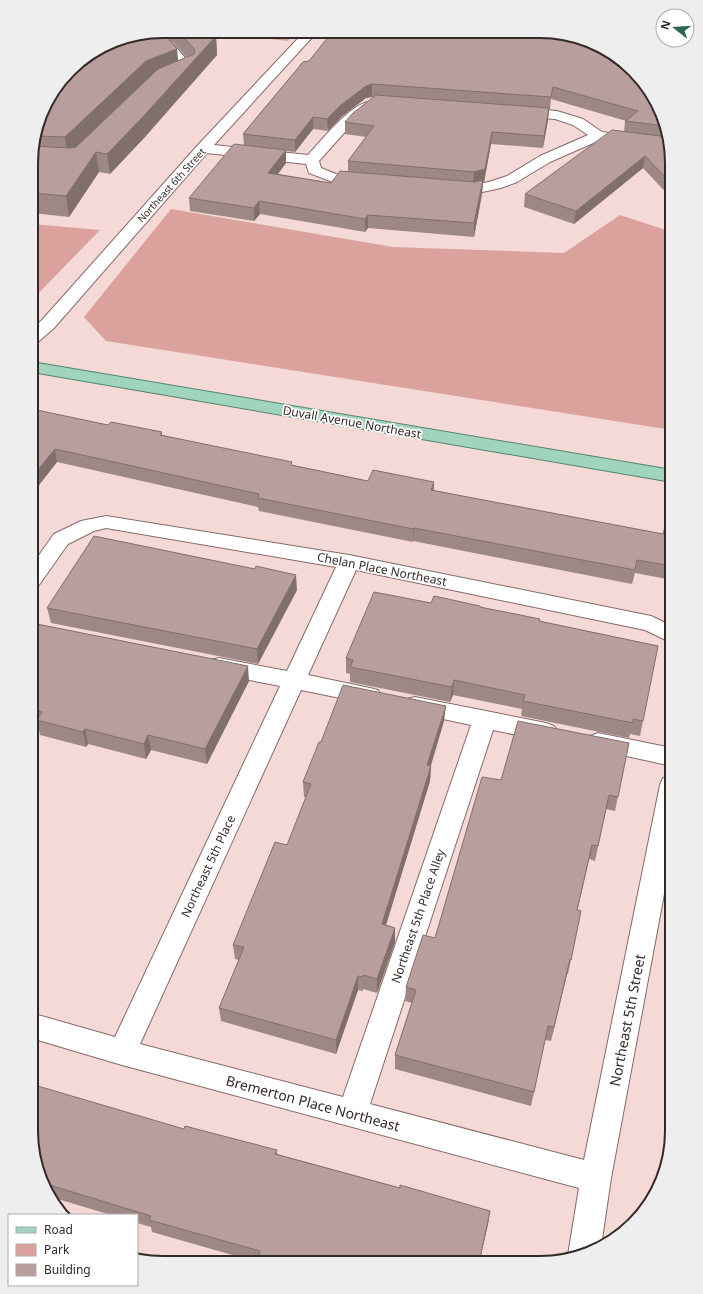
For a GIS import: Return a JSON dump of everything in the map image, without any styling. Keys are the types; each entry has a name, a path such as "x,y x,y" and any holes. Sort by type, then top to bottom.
{"main road":[{"name":"Duvall Avenue Northeast","path":"38,368 665,475"}],"street":[{"name":"Northeast 6th Street","path":"38,333 48,324 203,148 305,38"},
{"path":"155,39 171,49 189,70 161,82"},
{"path":"312,160 347,121 376,102"},
{"path":"507,111 557,115 578,122 598,136 648,142"},
{"path":"442,188 473,190 496,185 512,179 545,159 598,136"},
{"path":"203,148 312,160"},
{"path":"312,160 314,170 333,178 380,182"},
{"name":"Chelan Place Northeast","path":"38,572 61,539 88,526 106,522 349,562 651,624 665,631"},
{"name":"Northeast 5th Place","path":"122,1052 349,562"},
{"path":"202,662 665,756"},
{"name":"Northeast 5th Place Alley","path":"352,1113 484,719"},
{"name":"Northeast 5th Street","path":"585,1247 596,1178 665,821"},
{"name":"Bremerton Place Northeast","path":"38,1027 122,1052 596,1178"}],"green space":[{"path":"261,38 291,38 288,41"},
{"path":"171,209 393,247 564,253 620,215 665,230 665,429 106,341 84,317"},
{"path":"38,225 100,230 38,294"}],"building":[{"path":"167,38 177,49 146,61 65,137 41,136 48,115 59,94 81,69 108,51 123,45 139,40"},
{"path":"184,38 214,38 142,118 107,154 96,152 66,196 38,194 39,146 76,147 158,69 194,54 195,50"},
{"path":"327,38 548,38 564,40 595,51 622,69 644,94 652,108 659,125 625,121 638,111 553,87 551,97 372,84 366,86 341,105 327,119 313,117 295,140 243,134 303,62 309,61"},
{"path":"376,95 549,108 544,136 492,132 485,169 474,172 348,161 374,126 345,122 353,113"},
{"path":"612,130 662,136 664,147 665,177 645,156 576,211 525,194"},
{"path":"234,144 286,150 268,173 331,183 340,171 474,182 483,180 474,223 368,215 365,219 259,201 254,208 189,198"},
{"path":"38,410 108,425 111,422 162,432 160,435 292,462 291,465 368,481 373,470 434,482 431,490 663,534 665,527 665,565 637,560 635,570 413,529 258,498 259,494 55,449 38,470"},
{"path":"94,536 255,569 256,566 296,575 257,649 47,608"},
{"path":"374,592 431,603 434,596 540,619 539,621 658,646 643,721 633,719 633,723 523,701 525,695 454,680 452,687 350,667 353,660 346,658"},
{"path":"38,624 248,666 205,749 148,735 144,744 85,729 83,732 38,720 42,712 38,711"},
{"path":"343,685 446,706 427,765 431,766 382,924 395,928 377,979 363,975 363,977 358,976 336,1040 219,1008 244,947 233,945 275,842 287,845 311,784 303,782 319,742 321,742"},
{"path":"518,721 629,743 618,797 609,795 598,846 592,845 577,910 581,911 571,960 570,959 554,1027 548,1026 534,1092 395,1055 416,990 406,987 423,935 435,938 482,777 501,780"},
{"path":"38,1086 184,1129 185,1126 277,1150 275,1154 400,1188 400,1185 490,1211 480,1256 258,1256 260,1251 149,1220 151,1216 51,1186 40,1155 38,1139"}]}
